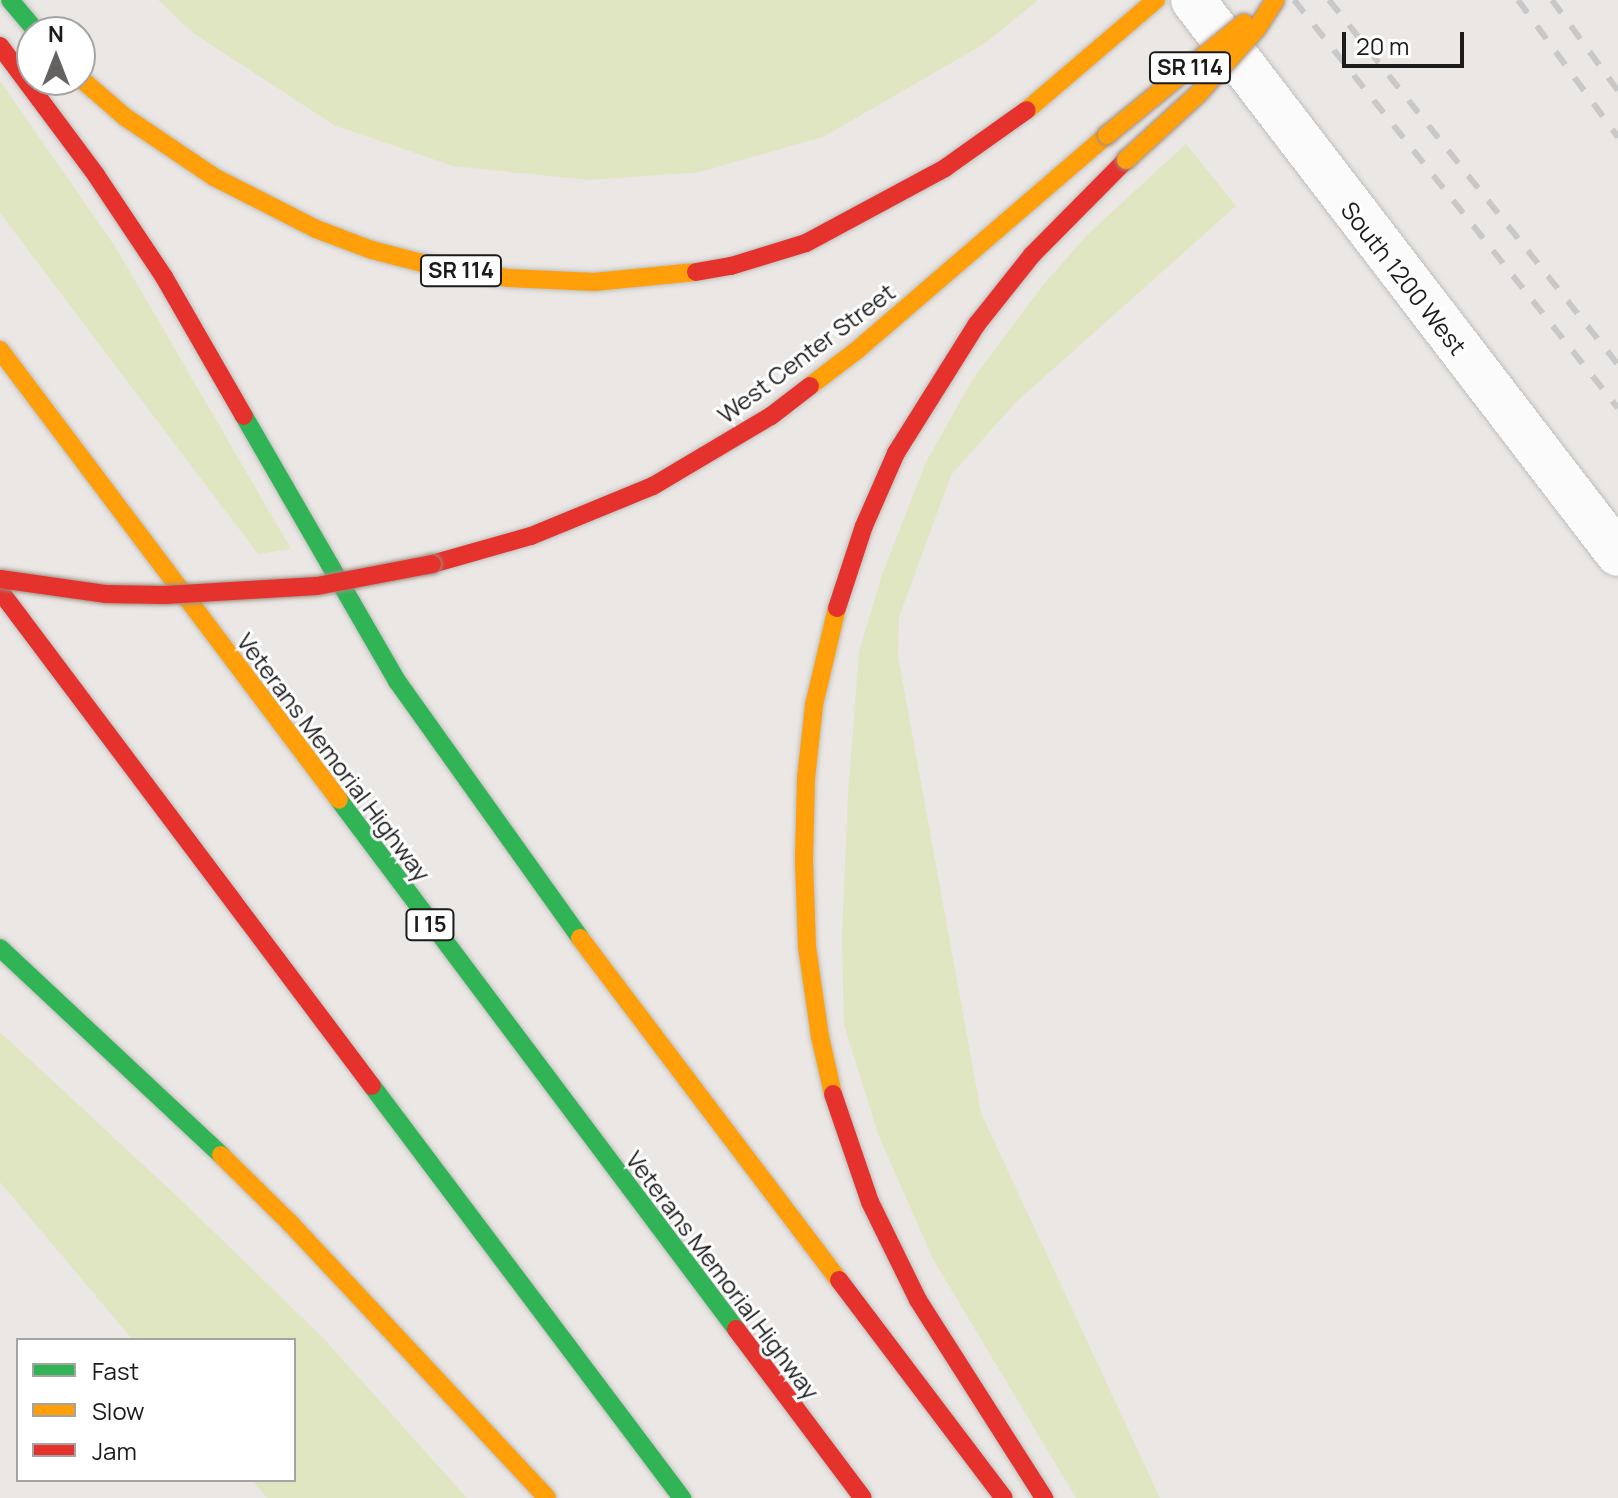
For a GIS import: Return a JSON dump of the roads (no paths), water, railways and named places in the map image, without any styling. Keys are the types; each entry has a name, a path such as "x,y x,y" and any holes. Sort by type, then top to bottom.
{"main road":[{"path":"10,0 24,16"},
{"name":"SR 114","path":"96,91 170,149 239,191 316,229 372,250 441,268 509,278 594,282 663,277 731,266 806,243 945,168 1005,129 1156,0"},
{"path":"1044,1498 918,1300 870,1202 839,1119 820,1037 807,947 804,859 806,778 814,705 831,627 864,526 896,453 977,324 1032,255 1126,160 1198,94 1257,28 1274,0"},
{"name":"West Center Street","path":"0,579 105,594 165,595 317,586 432,564 531,536 653,486 771,416 856,351 1107,135 1274,0"},
{"path":"0,46 96,175 164,277 389,668 458,769 539,884 1004,1498"},
{"name":"Veterans Memorial Highway","path":"0,350 863,1498"},
{"path":"0,591 682,1498"},
{"path":"0,948 90,1029 290,1223 547,1498"}],"street":[{"name":"South 1200 West","path":"1193,0 1618,554"}],"railway":[{"path":"1294,0 1618,408"},
{"path":"1329,0 1618,365"},
{"path":"1518,0 1618,137"},
{"path":"1552,0 1618,91"}]}
